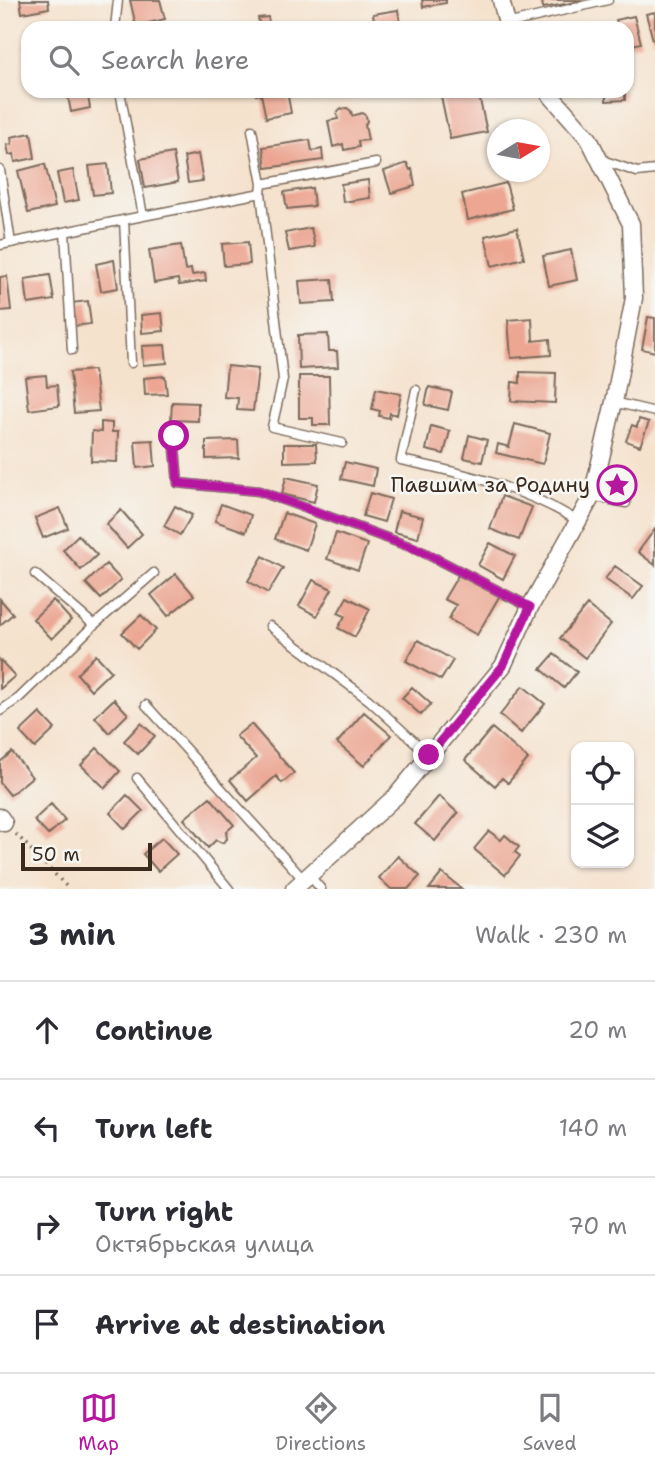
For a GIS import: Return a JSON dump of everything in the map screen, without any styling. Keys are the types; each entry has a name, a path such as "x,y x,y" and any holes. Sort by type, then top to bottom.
{"street":[{"path":"501,0 506,21"},
{"path":"302,881 396,796 503,666 530,607 592,496 634,298 631,224 589,139 553,98"}],"lane":[{"path":"116,21 118,0"},
{"path":"526,21 608,0"},
{"path":"121,98 143,216"},
{"path":"252,130 262,188 283,379 272,427 342,443"},
{"path":"599,159 637,172 655,170"},
{"path":"0,245 143,216 376,163"},
{"path":"0,170 11,243"},
{"path":"124,220 131,363"},
{"path":"65,232 72,350"},
{"path":"416,390 401,460 485,479 548,503 578,521"},
{"path":"614,402 655,412"},
{"path":"174,436 178,483 259,491 419,550 530,607"},
{"path":"592,496 626,503"},
{"path":"0,711 19,698 94,625 154,573"},
{"path":"35,574 94,625"},
{"path":"270,626 369,700 429,755"},
{"path":"146,705 302,881 321,889"},
{"path":"137,779 229,889"}],"path":[{"path":"2,820 69,889"}],"building":[{"path":"20,0 48,0 49,8 22,13"},
{"path":"130,0 160,0 165,19 135,21"},
{"path":"422,0 446,0 446,3 423,7"},
{"path":"542,0 581,0 582,1 543,8"},
{"path":"398,10 400,21 374,21 373,14"},
{"path":"655,12 655,39 653,40 646,14"},
{"path":"634,16 641,43 634,44 634,21 616,20"},
{"path":"268,17 269,21 259,21 258,18"},
{"path":"68,98 88,98 90,108 71,112"},
{"path":"262,98 288,98 291,113 266,118"},
{"path":"441,98 480,98 487,132 450,139"},
{"path":"606,98 625,98 625,100 606,101"},
{"path":"347,108 352,116 362,113 366,116 368,140 358,141 359,147 344,150 343,144 333,147 328,121 338,119 340,109"},
{"path":"31,133 35,158 15,162 14,154 9,155 7,145 12,144 11,137"},
{"path":"310,140 312,151 322,149 323,160 266,168 263,147"},
{"path":"173,153 178,182 145,188 140,159"},
{"path":"198,154 203,181 188,183 184,157"},
{"path":"407,163 410,170 412,169 415,186 391,193 384,171"},
{"path":"45,164 55,207 28,213 18,171"},
{"path":"108,164 111,193 93,195 89,166"},
{"path":"73,170 79,200 63,203 57,173"},
{"path":"368,180 370,198 343,202 341,184"},
{"path":"506,183 513,209 468,220 462,194"},
{"path":"312,188 314,206 287,209 284,192"},
{"path":"311,228 315,247 289,251 285,233"},
{"path":"517,228 524,258 492,266 485,236"},
{"path":"248,242 250,264 224,266 222,244"},
{"path":"181,245 185,270 191,269 192,275 205,273 206,281 179,285 178,279 154,283 149,250"},
{"path":"571,250 577,280 549,286 543,256"},
{"path":"114,260 118,288 101,291 96,264"},
{"path":"50,275 54,300 28,304 25,279"},
{"path":"7,276 11,310 0,311 0,277"},
{"path":"332,279 334,302 301,304 299,281"},
{"path":"88,301 91,324 74,326 71,303"},
{"path":"162,313 164,331 142,333 141,315"},
{"path":"648,317 655,318 655,352 642,349"},
{"path":"532,318 533,341 550,339 551,355 511,358 508,320"},
{"path":"328,334 329,351 337,351 338,367 299,369 298,335"},
{"path":"165,345 167,363 143,365 142,346"},
{"path":"227,366 258,369 253,411 237,410 238,398 224,397"},
{"path":"94,370 99,411 74,413 70,372"},
{"path":"520,372 556,373 555,403 511,401 512,382 520,383"},
{"path":"46,375 47,386 57,385 59,406 29,410 25,377"},
{"path":"165,376 167,394 145,395 144,378"},
{"path":"299,376 329,376 330,425 313,425 313,418 299,418"},
{"path":"429,387 452,392 448,410 425,405"},
{"path":"376,389 401,394 397,415 390,413 389,418 379,416 380,411 372,409"},
{"path":"172,402 198,403 198,421 171,420"},
{"path":"639,419 649,422 640,446 626,441 632,425 637,427"},
{"path":"101,422 112,423 112,432 118,432 117,462 91,461 92,431 101,432"},
{"path":"515,424 550,433 543,464 496,453 498,444 509,447"},
{"path":"431,426 450,431 444,454 426,450"},
{"path":"469,435 487,440 482,462 464,458"},
{"path":"153,440 155,466 137,468 135,441"},
{"path":"238,440 239,458 206,459 206,441"},
{"path":"284,444 316,444 317,461 284,462"},
{"path":"345,462 376,469 373,486 341,479"},
{"path":"286,477 318,484 314,502 282,494"},
{"path":"370,493 391,499 384,522 363,516"},
{"path":"502,496 532,507 519,540 490,529"},
{"path":"221,504 251,515 246,532 215,521"},
{"path":"175,506 192,515 180,535 164,526"},
{"path":"60,508 68,528 43,538 35,518"},
{"path":"121,510 142,534 127,548 106,524"},
{"path":"399,511 423,517 418,538 394,532"},
{"path":"284,513 315,524 306,550 275,539"},
{"path":"655,529 655,565 638,552"},
{"path":"336,533 367,544 358,570 327,559"},
{"path":"78,535 97,555 81,570 63,550"},
{"path":"490,543 515,556 503,579 478,565"},
{"path":"263,556 283,568 268,593 248,581"},
{"path":"106,564 121,580 101,599 86,583"},
{"path":"615,566 643,586 633,599 605,579"},
{"path":"460,572 500,595 477,635 449,619 456,605 444,599"},
{"path":"176,574 194,595 168,616 151,595"},
{"path":"313,580 332,589 317,616 299,606"},
{"path":"347,597 370,609 355,637 338,628 345,616 338,613"},
{"path":"0,599 13,614 0,625"},
{"path":"53,600 71,620 52,639 33,619"},
{"path":"587,605 611,624 585,658 560,638"},
{"path":"141,615 156,630 137,649 122,633"},
{"path":"418,640 453,660 441,680 406,661"},
{"path":"554,654 577,672 564,688 541,669"},
{"path":"96,655 111,671 91,690 77,674"},
{"path":"0,660 15,676 0,689"},
{"path":"523,686 545,704 521,733 500,715"},
{"path":"412,687 431,704 421,715 402,698"},
{"path":"114,699 128,714 109,733 95,717"},
{"path":"364,712 391,735 364,766 337,743"},
{"path":"40,713 55,729 35,748 20,732"},
{"path":"141,723 155,736 138,754 124,741"},
{"path":"251,724 294,773 282,783 276,776 248,801 230,780 256,758 236,736"},
{"path":"492,728 528,759 508,783 502,778 495,786 465,760"},
{"path":"97,748 120,771 105,788 81,765"},
{"path":"12,752 32,777 10,795 0,783 0,762"},
{"path":"127,795 143,811 125,829 110,813"},
{"path":"439,796 458,813 435,841 415,824"},
{"path":"210,797 234,825 226,832 227,839 222,843 216,840 208,848 184,819"},
{"path":"51,804 65,820 48,835 34,820"},
{"path":"489,831 501,840 505,835 519,847 515,852 520,856 505,875 474,849"},
{"path":"162,838 177,854 158,871 143,854"},
{"path":"398,856 420,876 408,889 391,889 379,878"},
{"path":"442,873 462,889 429,889"}],"place":[{"name":"Павшим за Родину","path":"617,485"}],"route":[{"path":"174,436 178,483 259,491 419,550 530,607 503,666 429,755"}]}
